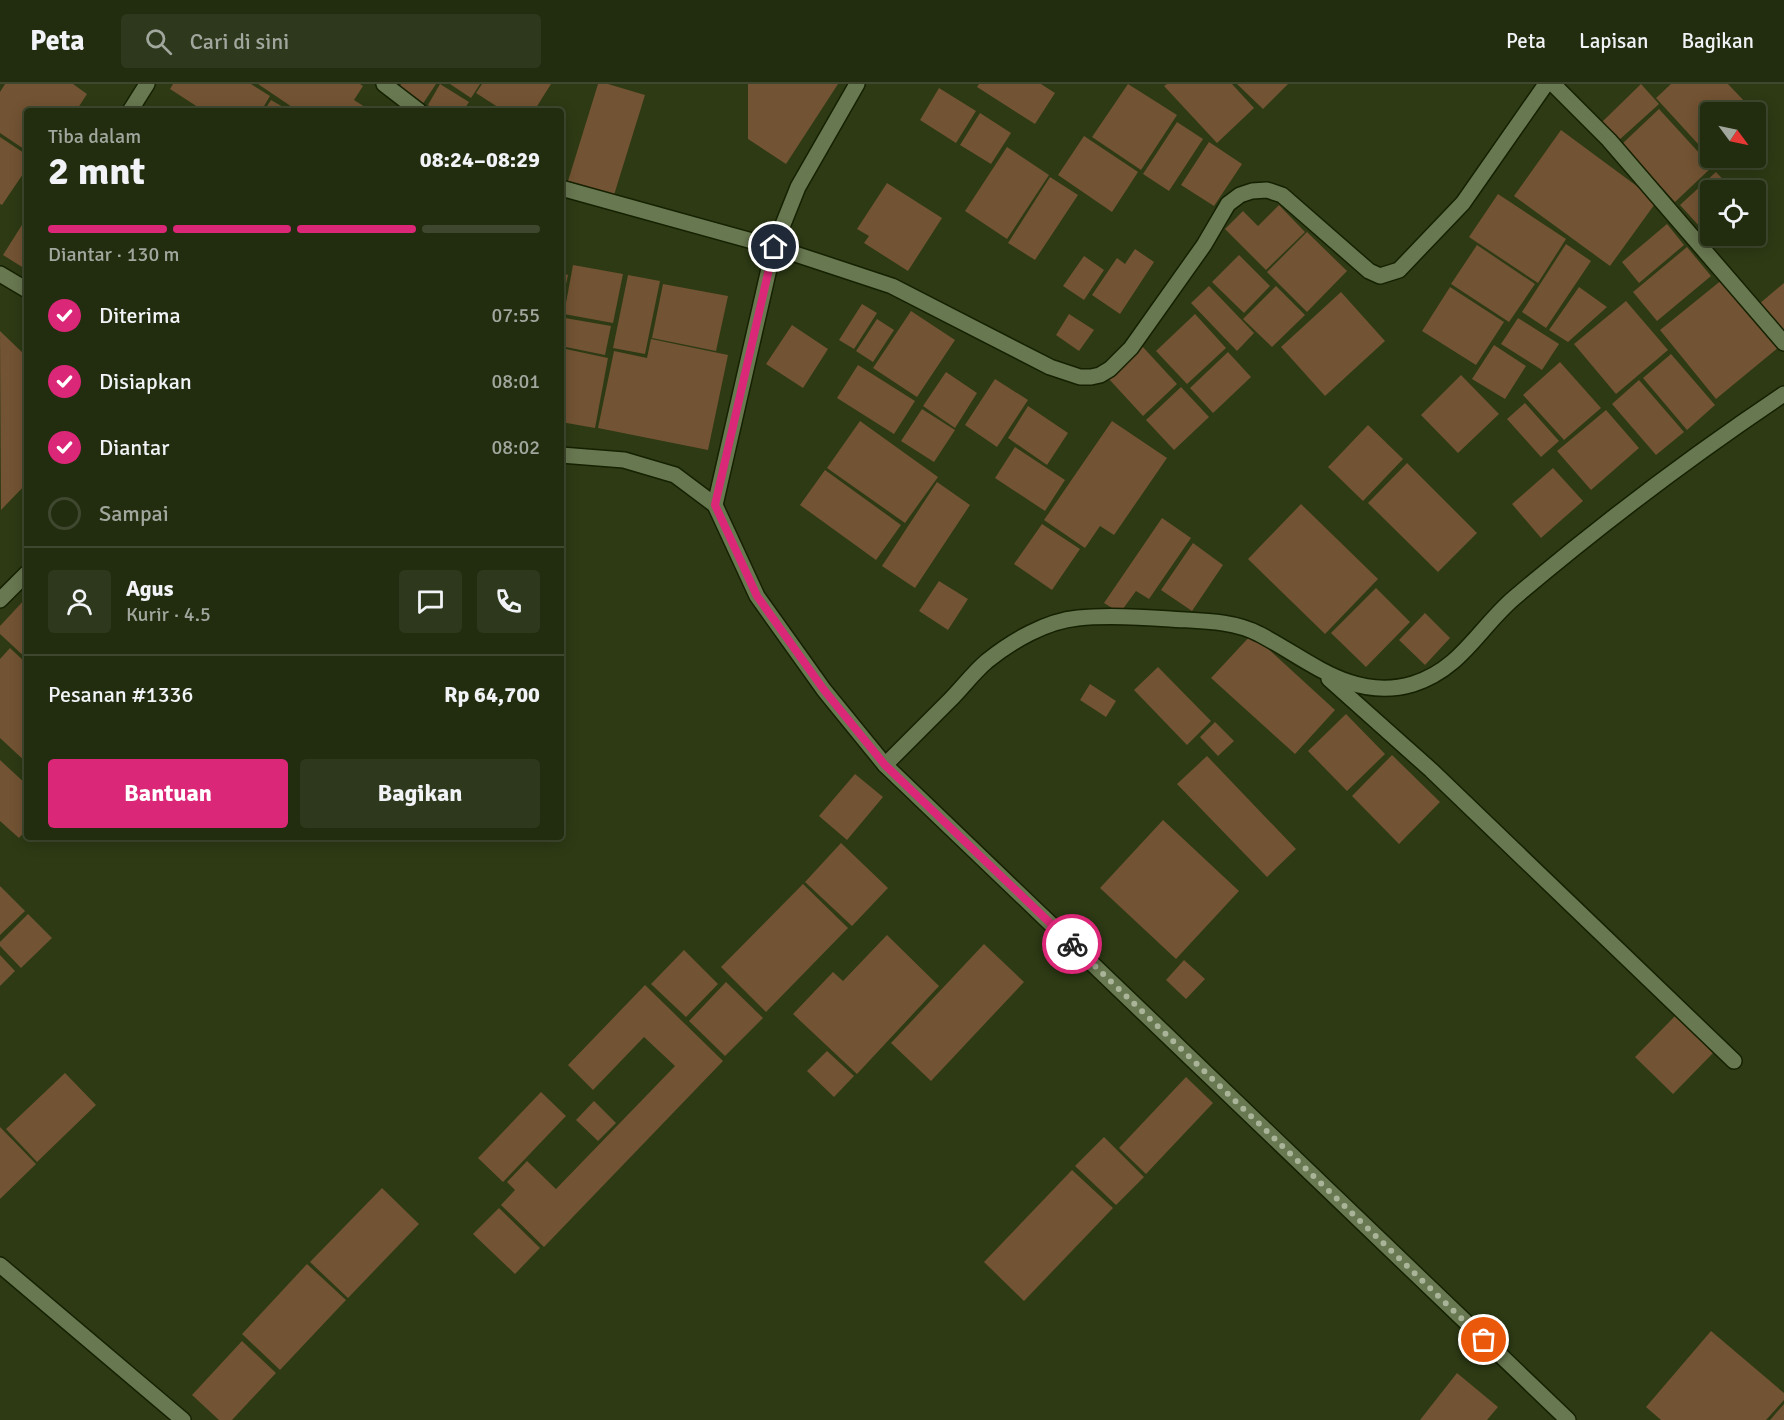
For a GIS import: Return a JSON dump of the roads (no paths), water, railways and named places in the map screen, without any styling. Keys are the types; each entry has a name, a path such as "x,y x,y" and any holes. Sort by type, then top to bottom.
{"street":[{"path":"132,108 147,84"},
{"path":"384,84 415,108"},
{"path":"715,505 774,247 798,187 857,84"},
{"path":"564,189 774,247 892,286 1050,367 1080,377 1100,375 1117,364 1131,348 1204,244 1228,204 1252,190 1268,190 1282,195 1360,266 1369,271 1380,276 1399,270 1463,203 1546,84"},
{"path":"1552,84 1609,140 1784,343"},
{"path":"0,274 24,288"},
{"path":"885,765 985,663 1010,645 1040,629 1078,618 1162,619 1234,625 1257,632 1320,671 1341,680 1380,688 1411,684 1432,676 1467,650 1511,600 1661,480 1784,394"},
{"path":"564,455 624,460 675,475 715,505 757,596 824,690 885,765 1568,1420"},
{"path":"0,600 24,576"},
{"path":"1320,671 1431,770 1734,1061"},
{"path":"0,1265 183,1420"}]}
